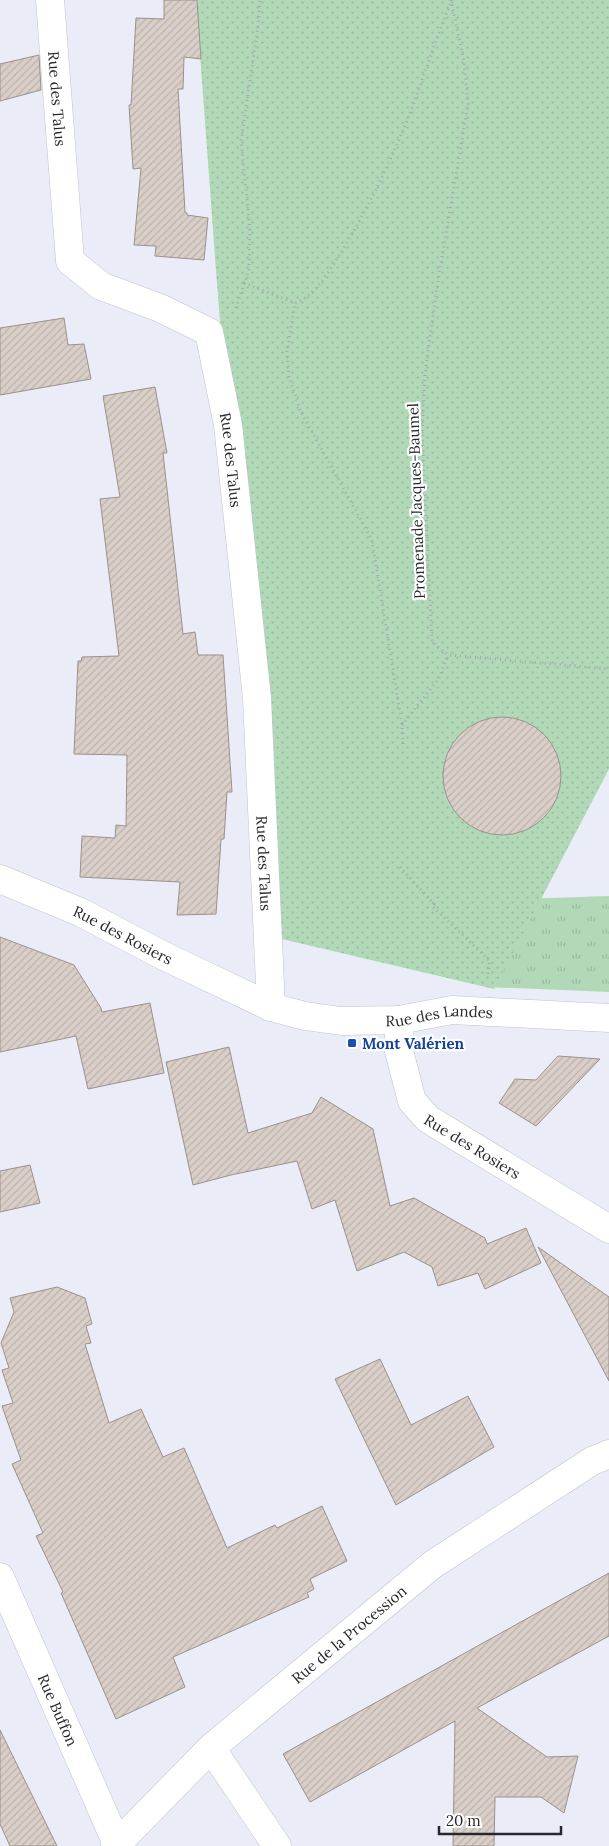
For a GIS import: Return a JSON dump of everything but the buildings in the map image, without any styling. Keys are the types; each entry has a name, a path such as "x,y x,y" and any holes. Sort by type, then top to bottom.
{"street":[{"name":"Rue des Talus","path":"50,0 70,261 100,286 160,308 209,332 228,424 257,698 270,1006"},
{"name":"Rue des Rosiers","path":"0,880 80,912 164,956 270,1006"},
{"name":"Rue des Landes","path":"270,1006 305,1016 341,1021 399,1020 452,1010 609,1018"},
{"name":"Rue des Rosiers","path":"399,1020 399,1051 412,1101 428,1119 609,1229"},
{"name":"Rue de la Procession","path":"116,1845 211,1748 432,1565 592,1461 609,1454"},
{"name":"Rue Buffon","path":"0,1576 116,1845"},
{"path":"211,1748 277,1846"}],"path":[{"path":"234,313 249,269 250,230 241,141 260,0"},
{"name":"Promenade Jacques-Baumel","path":"295,303 302,301 323,280 362,216 404,128 451,1"},
{"name":"Promenade Jacques-Baumel","path":"448,655 432,642 422,432 426,373 438,281 468,104 464,61 451,1"},
{"path":"244,283 295,303 287,352 289,377 300,410 372,540 377,562 404,744"},
{"path":"402,725 438,680 448,655 609,669"},
{"path":"400,867 434,904 432,906 490,960 485,986"}],"green space":[{"path":"196,0 609,0 609,769 494,989 269,936"},
{"path":"609,896 609,992 487,987 520,899"}],"place":[{"name":"Mont Valérien","path":"352,1043"}]}
